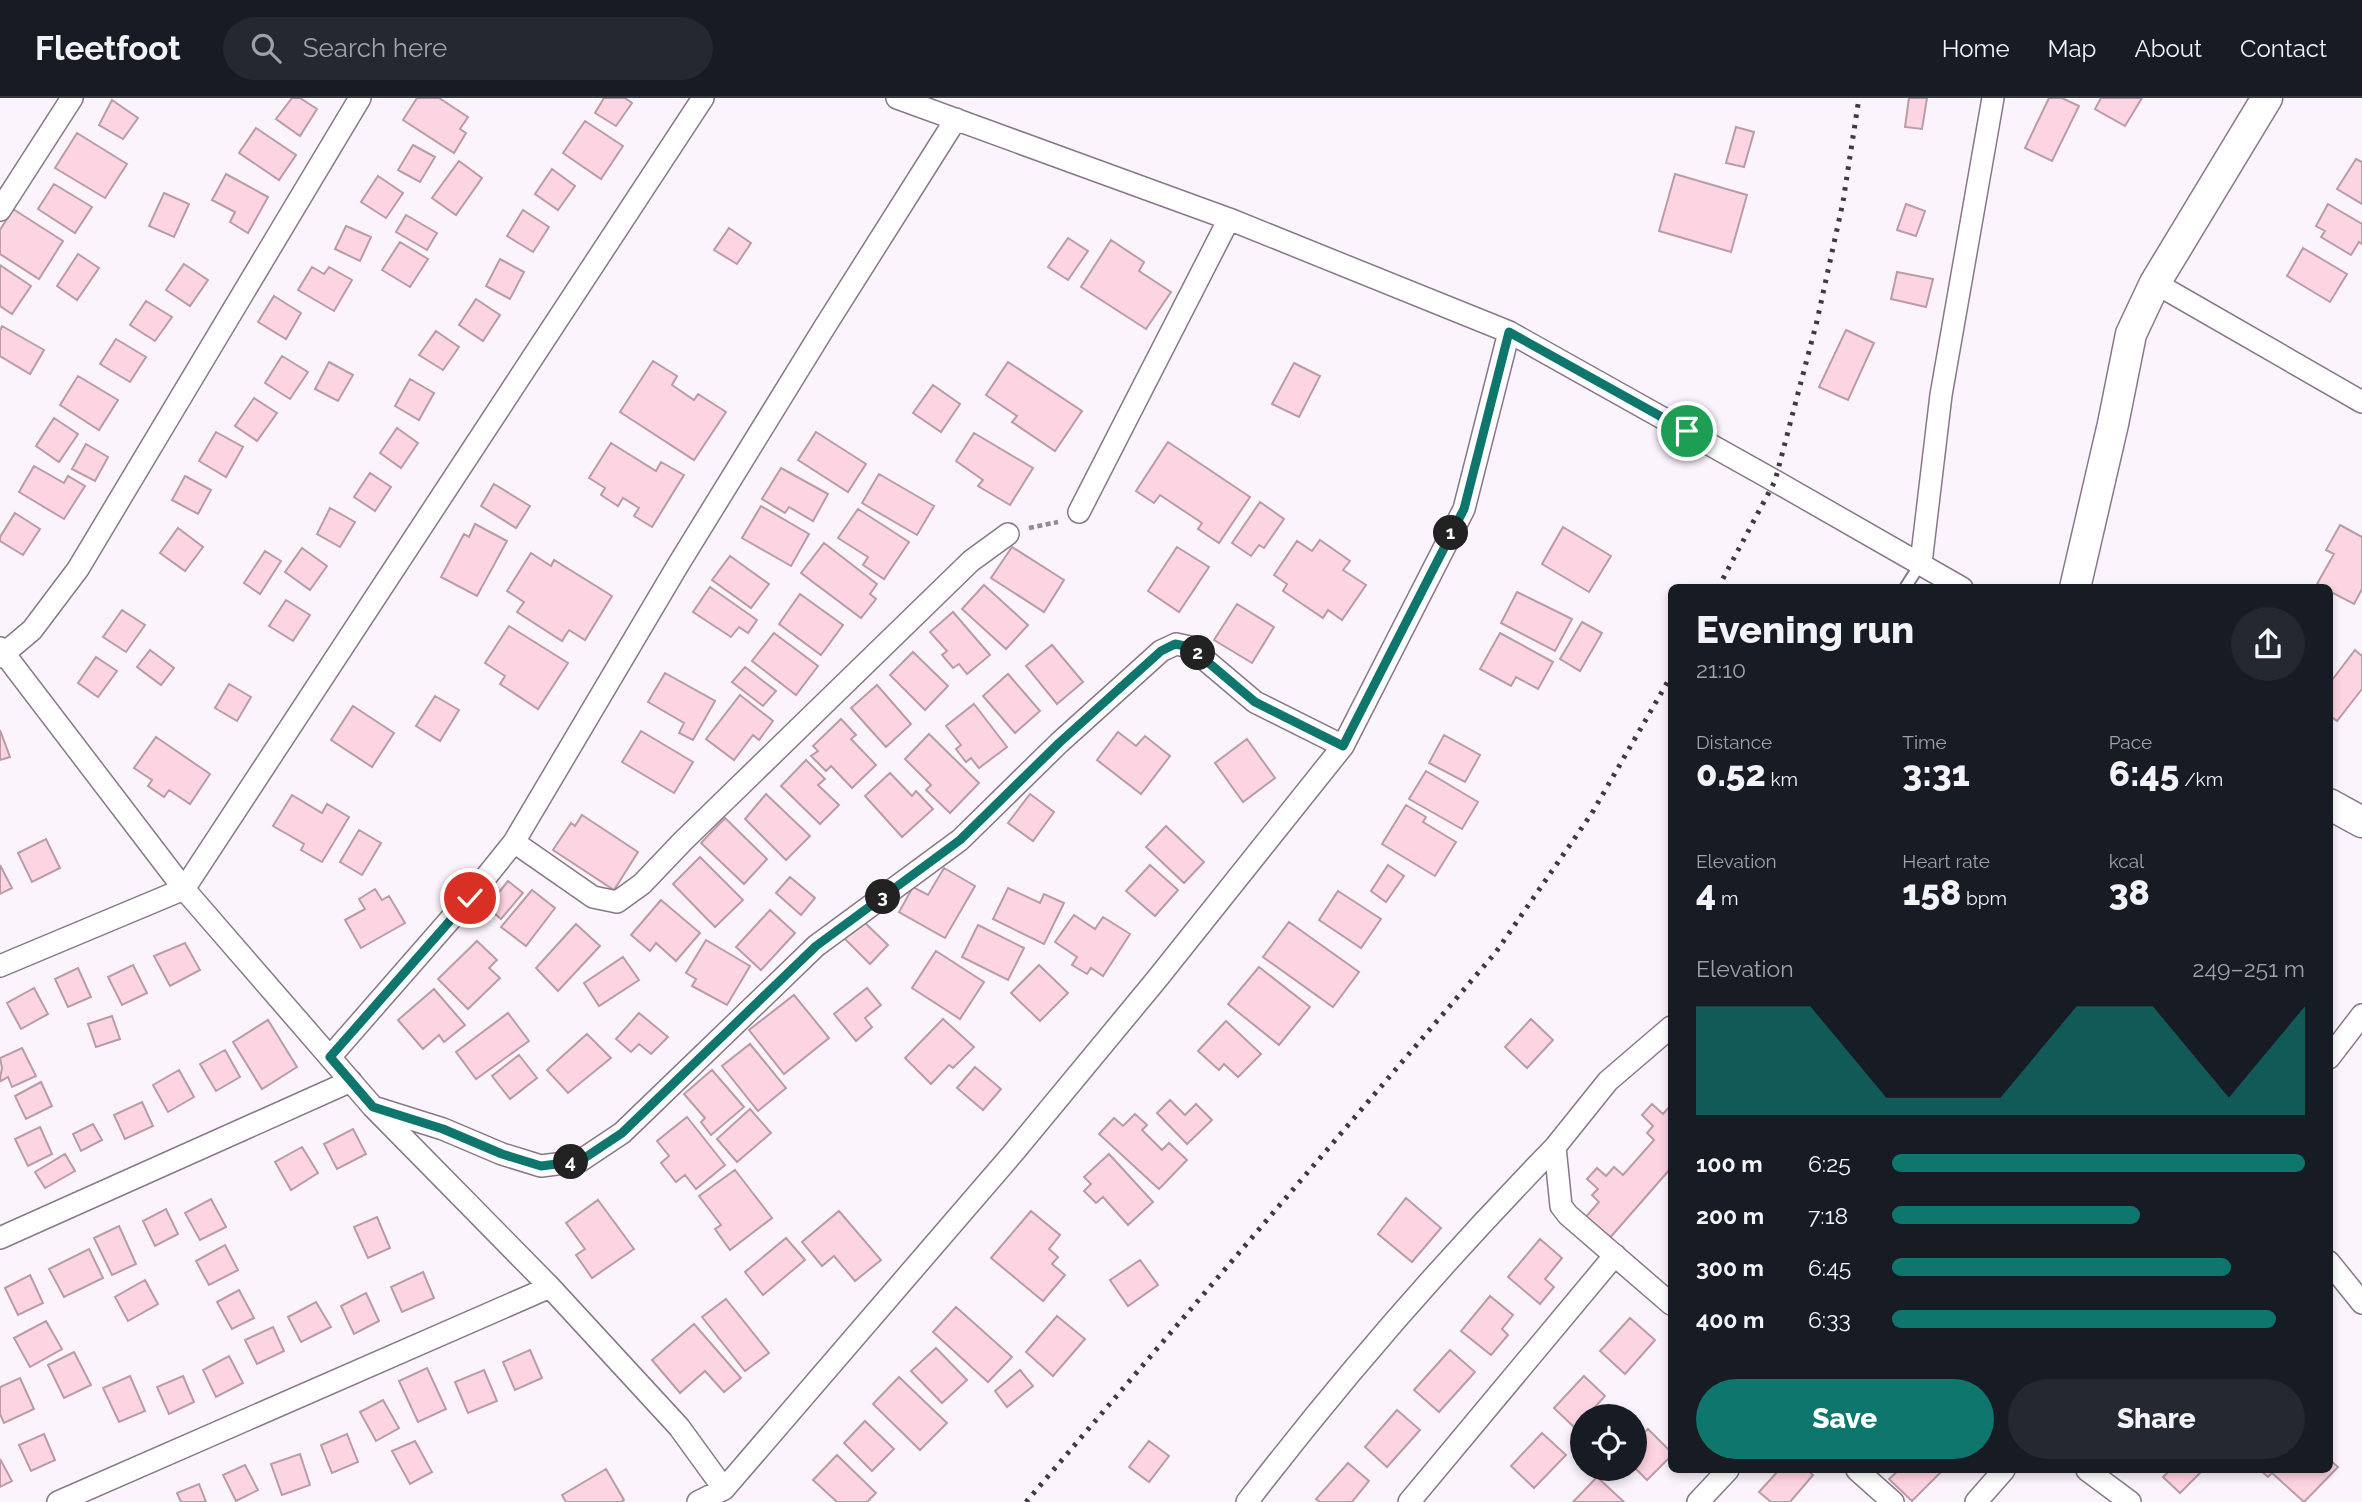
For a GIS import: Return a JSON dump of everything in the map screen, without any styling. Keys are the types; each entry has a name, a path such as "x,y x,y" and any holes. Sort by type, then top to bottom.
{"street":[{"path":"0,210 72,98"},
{"path":"360,98 78,569 32,630 2,653 184,889 373,1107 550,1287 679,1427 724,1489"},
{"path":"0,966 184,889 703,98"},
{"path":"897,98 1229,219 1509,332 1955,584"},
{"path":"1921,563 1941,395 1993,98"},
{"path":"2076,584 2131,334 2155,283 2267,98"},
{"path":"330,1057 470,898 514,842 678,565 956,119"},
{"path":"1079,512 1229,219"},
{"path":"2155,283 2362,402"},
{"path":"698,1502 724,1489 1014,1152 1157,979 1343,746 1464,509 1509,332"},
{"path":"514,842 593,897 617,902 642,884 971,561 1014,532"},
{"path":"373,1107 443,1129 502,1154 541,1166 580,1161 622,1133 816,946 960,840 1059,743 1161,651 1175,644 1190,647 1255,702 1343,746"},
{"path":"2333,806 2362,822"},
{"path":"2333,1053 2362,1015"},
{"path":"1247,1502 1296,1437 1447,1263 1555,1147 1608,1081 1668,1030"},
{"path":"0,1238 351,1081"},
{"path":"1555,1147 1561,1206 1668,1301"},
{"path":"1409,1502 1615,1255"},
{"path":"2333,1267 2362,1303"},
{"path":"58,1502 550,1287"},
{"path":"1698,1502 1725,1473"},
{"path":"1860,1473 1893,1502"},
{"path":"1976,1502 2001,1473"},
{"path":"2091,1473 2130,1502"}],"lane":[{"path":"1908,584 1921,563"}],"path":[{"path":"1014,532 1058,522 1079,512"}],"building":[{"path":"292,98 300,98 317,109 300,136 276,119"},
{"path":"417,98 439,98 468,117 460,129 466,133 454,153 403,120"},
{"path":"604,98 625,98 632,103 616,126 595,113"},
{"path":"1909,98 1927,98 1922,129 1905,127"},
{"path":"2049,98 2062,98 2079,106 2052,161 2025,148"},
{"path":"2101,98 2142,98 2125,126 2095,109"},
{"path":"112,100 138,118 123,139 99,125"},
{"path":"585,121 623,146 601,179 563,153"},
{"path":"1736,127 1754,132 1744,167 1726,163"},
{"path":"256,128 296,155 279,180 239,153"},
{"path":"77,133 127,164 105,198 55,168"},
{"path":"413,145 435,157 420,182 398,170"},
{"path":"2356,159 2362,162 2362,204 2337,189"},
{"path":"459,161 482,178 456,215 432,198"},
{"path":"552,169 575,186 558,210 535,194"},
{"path":"226,174 268,197 248,233 230,222 235,212 212,200"},
{"path":"1675,174 1747,195 1731,252 1659,231"},
{"path":"378,176 403,193 386,218 361,202"},
{"path":"54,184 92,207 75,233 38,209"},
{"path":"164,193 189,204 174,237 149,226"},
{"path":"1906,204 1925,211 1916,236 1897,230"},
{"path":"2328,204 2362,224 2362,244 2359,242 2351,255 2321,237 2325,231 2316,226"},
{"path":"13,209 63,241 39,279 0,254 0,230"},
{"path":"523,210 549,227 533,252 507,236"},
{"path":"406,215 437,233 427,250 396,232"},
{"path":"346,226 371,237 360,261 335,249"},
{"path":"729,228 751,243 737,264 714,250"},
{"path":"1068,238 1088,251 1068,280 1048,267"},
{"path":"1111,240 1144,262 1139,271 1171,292 1146,329 1081,287"},
{"path":"400,242 428,259 410,287 382,270"},
{"path":"2303,248 2347,274 2330,302 2287,276"},
{"path":"78,254 99,268 77,300 57,286"},
{"path":"500,259 524,272 510,299 486,286"},
{"path":"184,264 208,280 190,306 166,290"},
{"path":"0,265 31,286 12,314 0,306"},
{"path":"312,267 324,274 329,267 352,280 334,311 298,290"},
{"path":"1897,272 1933,279 1926,307 1891,299"},
{"path":"274,296 301,313 286,339 258,322"},
{"path":"476,299 500,315 483,341 459,325"},
{"path":"146,301 172,317 155,341 130,325"},
{"path":"2,326 44,350 30,374 0,356"},
{"path":"1846,330 1874,343 1848,400 1819,387"},
{"path":"436,331 459,347 443,370 419,355"},
{"path":"116,339 146,357 130,382 100,364"},
{"path":"282,356 308,372 290,399 265,383"},
{"path":"653,361 677,376 672,385 694,400 698,394 726,412 694,460 620,412"},
{"path":"329,362 353,375 338,401 315,389"},
{"path":"1008,362 1082,411 1055,451 1012,422 1017,416 986,395"},
{"path":"1294,363 1320,376 1299,417 1272,404"},
{"path":"78,376 118,400 99,430 60,405"},
{"path":"410,379 434,393 419,420 395,406"},
{"path":"933,385 960,404 941,432 913,413"},
{"path":"254,398 277,413 257,441 235,426"},
{"path":"54,418 78,434 59,462 36,446"},
{"path":"397,428 418,443 401,468 380,453"},
{"path":"216,432 243,447 226,477 199,461"},
{"path":"816,432 866,464 848,492 798,460"},
{"path":"974,433 1033,468 1010,505 978,486 983,480 956,461"},
{"path":"1168,442 1250,497 1219,543 1198,529 1202,523 1160,495 1154,503 1136,491"},
{"path":"611,443 656,471 661,462 684,475 652,527 634,516 639,508 623,498 618,506 601,495 605,488 589,478"},
{"path":"86,444 108,457 95,481 72,469"},
{"path":"34,466 64,483 68,476 85,486 64,519 19,492"},
{"path":"781,468 828,494 813,521 789,507 785,513 762,499"},
{"path":"370,473 391,487 375,511 354,497"},
{"path":"879,474 934,506 917,535 862,503"},
{"path":"185,476 211,490 198,514 172,500"},
{"path":"494,484 530,506 516,528 481,506"},
{"path":"1260,502 1284,519 1264,548 1259,545 1251,556 1232,543"},
{"path":"761,506 809,534 791,566 742,538"},
{"path":"330,508 355,522 340,547 317,534"},
{"path":"858,509 909,542 884,579 863,565 868,557 838,538"},
{"path":"15,513 40,529 23,555 0,541"},
{"path":"475,524 507,541 477,596 441,577 464,534 469,537"},
{"path":"2340,525 2362,537 2362,589 2354,604 2333,593 2333,584 2317,584 2334,554 2326,550"},
{"path":"1563,527 1611,556 1589,592 1542,564"},
{"path":"178,528 203,547 185,571 160,553"},
{"path":"1320,540 1350,561 1343,570 1366,585 1342,620 1328,610 1323,618 1283,591 1287,584 1274,575 1297,541 1312,551"},
{"path":"824,543 877,584 870,594 876,599 861,618 801,573"},
{"path":"1012,547 1064,580 1044,612 991,578"},
{"path":"1177,547 1209,567 1179,612 1148,591"},
{"path":"302,548 327,566 310,590 285,572"},
{"path":"265,551 281,561 260,594 244,583"},
{"path":"531,553 551,566 554,560 612,596 585,640 569,630 562,641 517,612 524,602 507,591"},
{"path":"730,556 769,584 751,608 712,580"},
{"path":"984,585 1028,625 1006,649 962,609"},
{"path":"710,587 757,620 748,633 739,627 731,637 693,612"},
{"path":"1517,592 1572,619 1555,651 1501,623"},
{"path":"800,594 843,625 821,655 779,624"},
{"path":"286,600 310,615 293,641 269,626"},
{"path":"1237,604 1274,627 1252,663 1214,640"},
{"path":"122,610 145,625 126,652 103,637"},
{"path":"953,612 990,655 967,674 959,664 953,668 942,655 947,651 930,632"},
{"path":"1582,622 1602,633 1580,671 1560,659"},
{"path":"509,626 568,663 538,709 500,684 505,676 485,663"},
{"path":"774,633 818,666 796,695 752,661"},
{"path":"1500,633 1553,662 1538,689 1516,677 1511,686 1480,669"},
{"path":"1052,645 1083,682 1057,704 1026,666"},
{"path":"150,650 174,668 161,685 137,667"},
{"path":"2355,650 2362,656 2362,689 2337,721 2333,718 2333,679"},
{"path":"913,652 948,686 925,710 890,675"},
{"path":"96,657 117,671 98,697 78,683"},
{"path":"745,667 776,691 763,706 732,682"},
{"path":"665,673 715,701 693,740 679,733 684,723 648,702"},
{"path":"1008,674 1040,711 1015,733 983,696"},
{"path":"229,684 251,697 237,721 215,708"},
{"path":"877,685 911,724 886,747 851,708"},
{"path":"740,695 773,721 759,740 753,735 734,760 706,739"},
{"path":"435,696 459,710 440,741 416,726"},
{"path":"974,704 1007,747 979,768 971,758 966,762 956,749 961,745 946,726"},
{"path":"353,706 394,733 372,767 331,740"},
{"path":"841,719 856,735 851,739 876,765 852,788 831,766 826,771 811,756 818,751 813,746"},
{"path":"0,730 10,757 0,760"},
{"path":"641,731 693,762 674,793 622,762"},
{"path":"1118,732 1136,746 1145,736 1170,756 1141,794 1097,760"},
{"path":"929,734 979,783 950,813 926,790 931,785 905,759"},
{"path":"1444,735 1480,755 1465,782 1429,763"},
{"path":"156,737 210,774 190,804 169,790 164,797 148,786 152,780 134,768"},
{"path":"1247,739 1275,778 1243,802 1215,763"},
{"path":"806,760 825,779 818,785 839,805 820,824 781,786"},
{"path":"1426,771 1478,802 1462,829 1409,799"},
{"path":"890,773 912,796 916,791 933,809 902,837 865,796"},
{"path":"766,794 810,836 786,860 745,819"},
{"path":"1030,794 1054,812 1033,841 1008,823"},
{"path":"292,795 322,813 327,804 349,817 322,862 301,850 304,844 273,826"},
{"path":"1406,805 1426,817 1423,822 1456,842 1435,876 1382,844"},
{"path":"582,815 638,852 614,890 553,850 571,823 575,826"},
{"path":"725,818 767,859 744,884 701,843"},
{"path":"1166,826 1204,862 1184,883 1146,847"},
{"path":"359,830 381,843 362,875 340,862"},
{"path":"46,839 60,868 32,882 18,853"},
{"path":"700,857 743,900 715,927 673,884"},
{"path":"0,865 12,888 0,894"},
{"path":"1150,865 1178,890 1155,916 1126,891"},
{"path":"1388,865 1404,876 1386,902 1371,891"},
{"path":"944,868 975,886 945,938 899,912 913,887 928,895"},
{"path":"790,877 815,898 801,915 776,893"},
{"path":"508,881 523,893 501,919 487,907"},
{"path":"1008,888 1040,903 1044,894 1064,903 1044,944 993,919"},
{"path":"375,889 382,900 389,896 405,923 361,948 345,920 365,909 359,899"},
{"path":"532,890 555,908 526,946 501,927"},
{"path":"1338,891 1381,919 1361,948 1319,920"},
{"path":"661,900 700,933 676,961 656,943 650,951 631,935"},
{"path":"770,910 795,933 761,970 736,947"},
{"path":"1074,915 1095,929 1103,917 1130,934 1103,976 1091,968 1087,974 1072,965 1077,957 1055,942"},
{"path":"862,920 888,945 870,964 844,938"},
{"path":"1289,922 1359,972 1333,1007 1263,957"},
{"path":"576,924 600,946 558,991 536,968"},
{"path":"978,925 1024,948 1008,980 962,957"},
{"path":"706,940 750,966 727,1005 692,986 696,979 686,973"},
{"path":"477,941 497,960 489,968 500,978 468,1009 438,979"},
{"path":"185,943 200,970 170,986 154,956"},
{"path":"936,951 984,982 960,1019 912,988"},
{"path":"623,957 639,980 599,1006 584,983"},
{"path":"133,965 147,993 122,1005 108,977"},
{"path":"1039,965 1068,993 1040,1021 1011,993"},
{"path":"1259,967 1310,1007 1279,1045 1228,1004"},
{"path":"78,968 91,997 68,1007 55,979"},
{"path":"34,988 48,1014 21,1029 7,1003"},
{"path":"867,988 881,1005 865,1018 872,1027 856,1041 834,1014"},
{"path":"434,989 465,1025 444,1042 439,1035 423,1049 398,1020"},
{"path":"794,995 829,1038 784,1074 749,1030"},
{"path":"508,1013 529,1041 476,1079 456,1052"},
{"path":"639,1013 668,1037 651,1054 639,1044 631,1052 616,1039"},
{"path":"112,1016 120,1039 96,1047 88,1024"},
{"path":"943,1019 974,1047 953,1068 949,1065 931,1084 905,1058"},
{"path":"1531,1019 1553,1040 1527,1068 1505,1047"},
{"path":"268,1020 297,1067 262,1089 233,1042"},
{"path":"1226,1021 1261,1054 1238,1077 1224,1064 1219,1070 1198,1051"},
{"path":"587,1034 611,1058 568,1093 547,1070"},
{"path":"750,1044 786,1088 758,1111 722,1066"},
{"path":"22,1048 36,1076 12,1087 8,1077 1,1081 0,1058"},
{"path":"225,1050 240,1077 216,1091 200,1064"},
{"path":"519,1055 537,1078 510,1099 492,1076"},
{"path":"975,1067 1001,1089 983,1110 957,1088"},
{"path":"179,1070 194,1097 168,1112 153,1085"},
{"path":"712,1070 744,1107 711,1135 701,1122 705,1118 684,1094"},
{"path":"41,1082 52,1106 26,1119 15,1096"},
{"path":"1170,1100 1185,1115 1196,1104 1212,1120 1187,1144 1157,1113"},
{"path":"142,1102 153,1126 125,1139 114,1115"},
{"path":"1652,1104 1663,1114 1668,1108 1668,1171 1608,1240 1584,1219 1599,1202 1592,1195 1598,1189 1587,1179 1597,1168 1606,1176 1614,1167 1623,1175 1654,1140 1647,1133 1653,1126 1642,1115"},
{"path":"750,1109 771,1133 737,1162 717,1139"},
{"path":"1135,1114 1147,1125 1142,1130 1162,1150 1169,1143 1187,1160 1159,1189 1099,1134 1114,1118 1123,1126"},
{"path":"687,1117 725,1165 696,1189 685,1175 676,1182 661,1163 669,1156 657,1141"},
{"path":"93,1124 102,1140 81,1151 73,1134"},
{"path":"40,1127 52,1154 28,1166 15,1139"},
{"path":"353,1129 366,1154 337,1169 324,1144"},
{"path":"302,1147 318,1173 291,1190 275,1162"},
{"path":"65,1154 75,1171 45,1188 35,1172"},
{"path":"1109,1154 1153,1202 1128,1225 1103,1197 1096,1203 1084,1191 1091,1184 1084,1177"},
{"path":"735,1170 772,1218 730,1250 715,1229 721,1225 699,1196"},
{"path":"1406,1198 1441,1228 1412,1262 1378,1234"},
{"path":"211,1199 226,1227 200,1240 185,1213"},
{"path":"598,1200 634,1249 592,1278 576,1255 585,1249 566,1223"},
{"path":"166,1209 178,1234 155,1246 143,1221"},
{"path":"839,1211 881,1260 855,1281 834,1256 822,1266 802,1242"},
{"path":"1031,1211 1060,1235 1049,1249 1058,1257 1052,1264 1065,1275 1043,1301 991,1258"},
{"path":"377,1217 390,1248 368,1258 354,1227"},
{"path":"119,1226 136,1264 112,1275 94,1238"},
{"path":"786,1238 805,1260 763,1295 745,1272"},
{"path":"1540,1239 1562,1258 1545,1279 1554,1287 1540,1304 1508,1277"},
{"path":"225,1245 238,1270 209,1285 196,1261"},
{"path":"89,1249 103,1278 64,1297 49,1269"},
{"path":"1140,1260 1158,1285 1128,1306 1110,1280"},
{"path":"423,1272 434,1298 402,1312 391,1287"},
{"path":"30,1275 43,1303 18,1315 5,1288"},
{"path":"145,1280 158,1304 128,1321 115,1297"},
{"path":"239,1290 254,1318 232,1329 217,1302"},
{"path":"366,1293 379,1321 354,1334 341,1306"},
{"path":"1490,1296 1513,1315 1502,1329 1508,1335 1491,1355 1461,1331"},
{"path":"726,1299 769,1353 745,1371 702,1317"},
{"path":"316,1302 331,1327 301,1342 288,1317"},
{"path":"956,1307 1012,1357 988,1382 933,1332"},
{"path":"1057,1316 1085,1339 1053,1376 1026,1352"},
{"path":"1630,1318 1655,1340 1625,1374 1600,1351"},
{"path":"46,1321 62,1349 30,1367 14,1338"},
{"path":"694,1324 741,1378 724,1392 705,1371 680,1393 652,1360"},
{"path":"273,1327 284,1351 257,1364 245,1340"},
{"path":"936,1348 967,1380 942,1403 911,1371"},
{"path":"530,1350 542,1378 515,1390 503,1362"},
{"path":"1450,1350 1475,1372 1439,1412 1414,1390"},
{"path":"74,1352 91,1385 64,1398 48,1365"},
{"path":"229,1356 243,1383 216,1397 203,1370"},
{"path":"427,1368 446,1409 418,1422 399,1381"},
{"path":"484,1370 497,1401 468,1413 455,1382"},
{"path":"1020,1370 1033,1386 1007,1407 995,1391"},
{"path":"130,1376 145,1411 119,1422 103,1388"},
{"path":"183,1376 194,1402 169,1414 157,1387"},
{"path":"1584,1376 1605,1396 1598,1404 1570,1404 1570,1423 1554,1408"},
{"path":"899,1377 947,1423 920,1450 873,1404"},
{"path":"20,1378 34,1409 4,1423 0,1414 0,1387"},
{"path":"383,1400 399,1428 376,1441 360,1412"},
{"path":"1397,1410 1420,1430 1387,1467 1365,1447"},
{"path":"865,1421 894,1449 872,1471 844,1443"},
{"path":"1648,1429 1668,1449 1668,1459 1647,1480"},
{"path":"1542,1433 1566,1455 1534,1488 1511,1466"},
{"path":"44,1434 55,1460 31,1471 19,1445"},
{"path":"347,1434 358,1462 332,1473 321,1445"},
{"path":"415,1441 432,1472 410,1484 392,1451"},
{"path":"1149,1441 1169,1456 1149,1482 1129,1467"},
{"path":"300,1454 310,1485 282,1495 271,1464"},
{"path":"837,1455 876,1493 867,1502 837,1502 813,1480"},
{"path":"0,1459 12,1481 0,1487"},
{"path":"1348,1463 1369,1481 1352,1502 1320,1502 1316,1499"},
{"path":"245,1465 258,1490 236,1501 223,1475"},
{"path":"606,1469 624,1500 566,1502 562,1495"},
{"path":"1776,1473 1813,1475 1790,1502 1771,1502 1759,1492"},
{"path":"1896,1473 1940,1473 1912,1501 1889,1479"},
{"path":"2167,1473 2200,1473 2180,1493 2163,1477"},
{"path":"2272,1473 2332,1473 2304,1502"},
{"path":"1593,1481 1601,1481 1624,1502 1573,1502"},
{"path":"199,1484 206,1502 181,1502 177,1493"}],"railway":[{"path":"1720,584 1775,481 1817,321 1843,202 1859,98"},
{"path":"1026,1502 1496,952 1592,813 1668,681"}],"route":[{"path":"470,898 330,1057 373,1107 443,1129 502,1154 541,1166 580,1161 622,1133 816,946 960,840 1059,743 1161,651 1175,644 1190,647 1255,702 1343,746 1464,509 1509,332 1687,431"}]}
